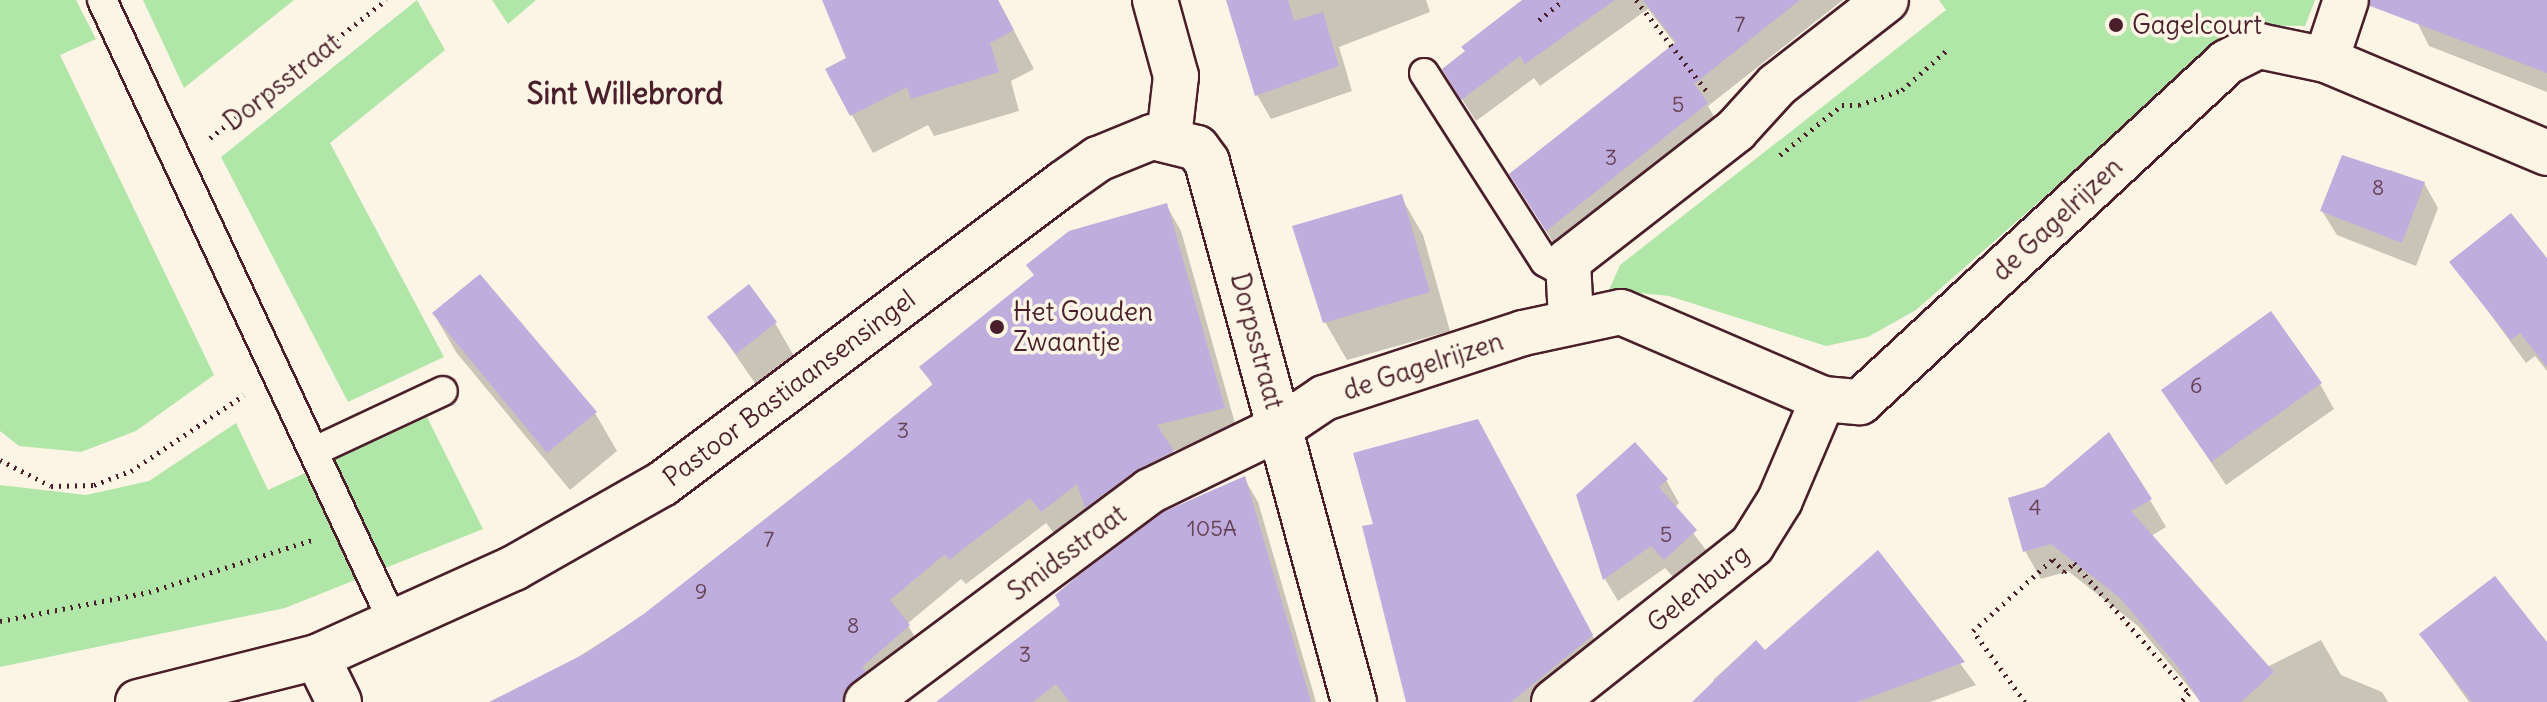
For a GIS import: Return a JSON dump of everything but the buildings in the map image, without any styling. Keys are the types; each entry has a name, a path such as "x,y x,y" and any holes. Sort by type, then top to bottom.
{"street":[{"path":"1155,0 1176,76 1169,137"},
{"path":"1571,319 1568,261 1726,138 1777,85 1886,0"},
{"path":"2326,60 2346,0"},
{"name":"de Gagelrijzen","path":"1281,427 1324,398 1571,319 1621,312 1823,399 1860,402 2227,62 2259,46 2326,60 2547,153"},
{"name":"Pastoor Bastiaansensingel","path":"138,702 317,657 395,626 514,568 662,484 1098,159 1152,137 1169,137"},
{"name":"Dorpsstraat","path":"1169,137 1197,148 1207,162 1354,702"},
{"name":"Gelenburg","path":"1554,702 1752,545 1780,500 1823,399"},
{"name":"Smidsstraat","path":"867,702 1150,491 1281,427"},
{"path":"317,657 339,702"}],"lane":[{"path":"102,0 395,626"},
{"path":"1424,73 1545,262 1567,274"},
{"path":"315,451 443,391"}],"path":[{"name":"Dorpsstraat","path":"178,164 386,0"},
{"path":"1539,20 1564,0"},
{"path":"1636,0 1726,138 1752,170 1769,164 1842,105 1859,105 1902,90 1946,51"},
{"path":"0,460 51,486 94,485 131,471 279,374"},
{"path":"0,621 216,574 350,527"},
{"path":"2025,702 1973,631 2053,559 2064,572 2074,563 2189,693 2181,702"}],"green space":[{"path":"0,0 76,0 96,39 60,55 214,375 136,431 81,452 19,446 0,431"},
{"path":"143,0 294,0 184,88"},
{"path":"417,0 445,50 330,143 444,357 348,402 221,157"},
{"path":"492,0 536,0 508,24"},
{"path":"1939,0 2315,0 2305,26 2250,25 2207,54 1916,310 1868,337 1826,346 1669,296 1609,290 1620,265 1946,10"},
{"path":"427,417 483,529 285,608 0,667 0,485 86,495 149,481 236,423 268,490"}],"place":[{"name":"Gagelcourt","path":"2116,25"},
{"name":"Het Gouden Zwaantje","path":"997,327"}],"district":[{"name":"Sint Willebrord","path":"625,93"}]}
